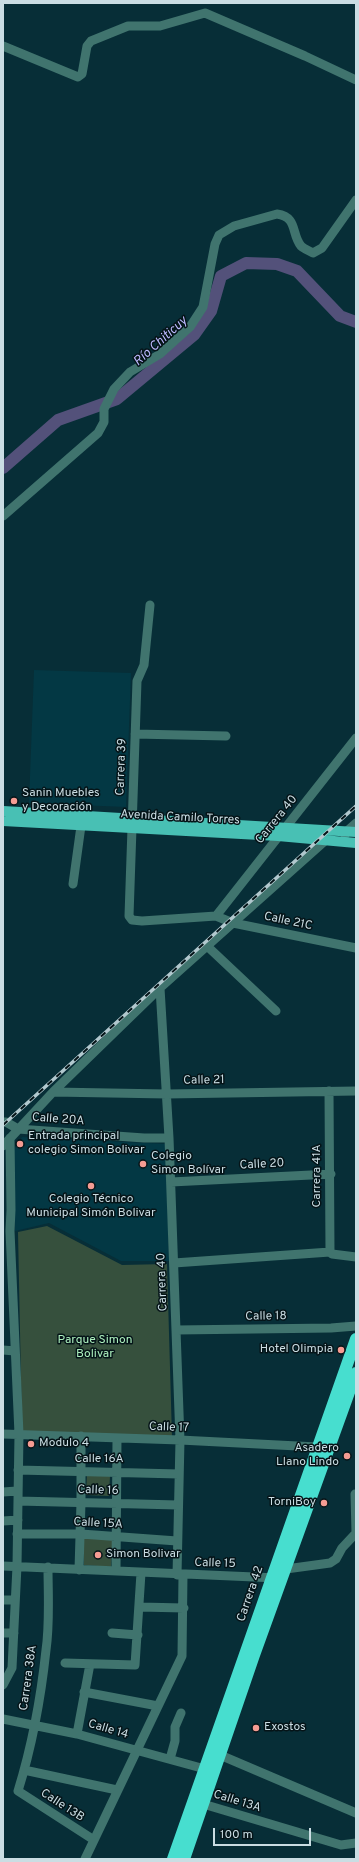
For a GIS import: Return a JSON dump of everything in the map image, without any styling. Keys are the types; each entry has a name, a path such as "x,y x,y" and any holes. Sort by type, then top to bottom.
{"highway":[{"name":"Carrera 42","path":"184,1859 280,1575 317,1447 356,1339"},
{"name":"Carrera 42","path":"173,1859 205,1769 356,1374"}],"main road":[{"name":"Avenida Camilo Torres","path":"3,811 351,832"},
{"name":"Avenida Camilo Torres","path":"3,821 278,836 356,843"}],"street":[{"path":"3,46 78,77 82,74 87,46 91,42 128,26 160,26 205,13 305,56 356,80"},
{"path":"3,516 98,434 104,422 105,406 110,396 114,389 130,372 160,354 190,327 203,307 215,244 219,235 234,226 277,214 284,215 290,220 302,246 313,253 322,248 356,200"},
{"name":"Carrera 39","path":"150,605 144,665 137,681 129,916 132,920 142,921 216,916"},
{"path":"135,734 226,736"},
{"name":"Carrera 40","path":"216,916 356,738"},
{"path":"343,842 356,823"},
{"path":"73,884 81,826"},
{"path":"3,1146 53,1092 160,988 325,841"},
{"name":"Calle 21C","path":"216,916 233,923 356,948"},
{"path":"207,946 276,1011"},
{"name":"Carrera 40","path":"85,1859 116,1790 182,1656 184,1608 177,1541 180,1440 171,1182 160,988"},
{"name":"Calle 21","path":"53,1092 166,1094 356,1090"},
{"name":"Carrera 41A","path":"329,1091 334,1253"},
{"path":"3,1122 6,1122 18,1129"},
{"name":"Calle 20A","path":"18,1129 144,1138 169,1138"},
{"path":"3,1685 14,1633 18,1520 17,1491 19,1434 15,1351 8,1286 12,1210 10,1138"},
{"name":"Calle 20","path":"171,1182 331,1174"},
{"path":"174,1263 334,1253 356,1257"},
{"name":"Calle 18","path":"176,1330 331,1328 356,1326"},
{"path":"3,1350 15,1351"},
{"name":"Calle 17","path":"3,1434 180,1440 317,1447"},
{"path":"79,1570 82,1502 81,1436"},
{"path":"116,1438 116,1570"},
{"name":"Calle 16A","path":"18,1470 179,1474"},
{"path":"3,1492 17,1491"},
{"path":"280,1575 330,1563 336,1559 342,1548 356,1533 355,1494"},
{"name":"Calle 16","path":"18,1501 178,1505"},
{"path":"3,1521 18,1520"},
{"name":"Calle 15A","path":"17,1534 80,1534 177,1541"},
{"name":"Calle 15","path":"3,1566 48,1567 79,1570 116,1570 180,1575 280,1575"},
{"name":"Carrera 38A","path":"18,1791 34,1726 47,1649 48,1567"},
{"path":"65,1663 135,1665 140,1607 141,1573"},
{"path":"3,1600 15,1600"},
{"path":"140,1607 184,1608"},
{"path":"3,1633 14,1633"},
{"path":"112,1633 138,1635"},
{"path":"77,1734 90,1664"},
{"path":"84,1692 158,1706"},
{"path":"170,1759 175,1741 175,1727 181,1713"},
{"name":"Calle 14","path":"3,1719 77,1734 205,1769"},
{"path":"220,1755 356,1813"},
{"path":"24,1770 116,1790"},
{"name":"Calle 13B","path":"18,1791 94,1840"},
{"name":"Calle 13A","path":"203,1804 341,1845 356,1843"}],"shaded area":[{"path":"34,670 131,673 126,807 29,803"},
{"name":"Colegio Técnico Municipal Simón Bolivar","path":"22,1137 166,1144 169,1261 121,1261 49,1223 15,1231 14,1149"}],"green space":[{"name":"Parque Simon Bolivar","path":"47,1226 122,1265 167,1264 172,1437 22,1431 18,1232"},
{"path":"87,1474 110,1476 109,1496 86,1495"},
{"path":"84,1537 113,1539 111,1567 84,1565"}],"waterway":[{"name":"Río Chiticuy","path":"3,468 58,420 117,399 194,335 211,311 221,276 246,263 277,264 297,271 340,316 356,322"}],"railway":[{"path":"3,1125 356,806"}],"place":[{"name":"Sanin Muebles y Decoración","path":"14,801"},
{"name":"Entrada principal colegio Simon Bolivar","path":"20,1144"},
{"name":"Colegio Simon Bolívar","path":"143,1164"},
{"name":"Colegio Técnico Municipal Simón Bolivar","path":"91,1186"},
{"name":"Hotel Olimpia","path":"341,1350"},
{"name":"Modulo 4","path":"31,1444"},
{"name":"Asadero Llano Lindo","path":"347,1456"},
{"name":"TorniBoy","path":"324,1503"},
{"name":"Simon Bolivar","path":"98,1555"},
{"name":"Exostos","path":"256,1728"}]}
